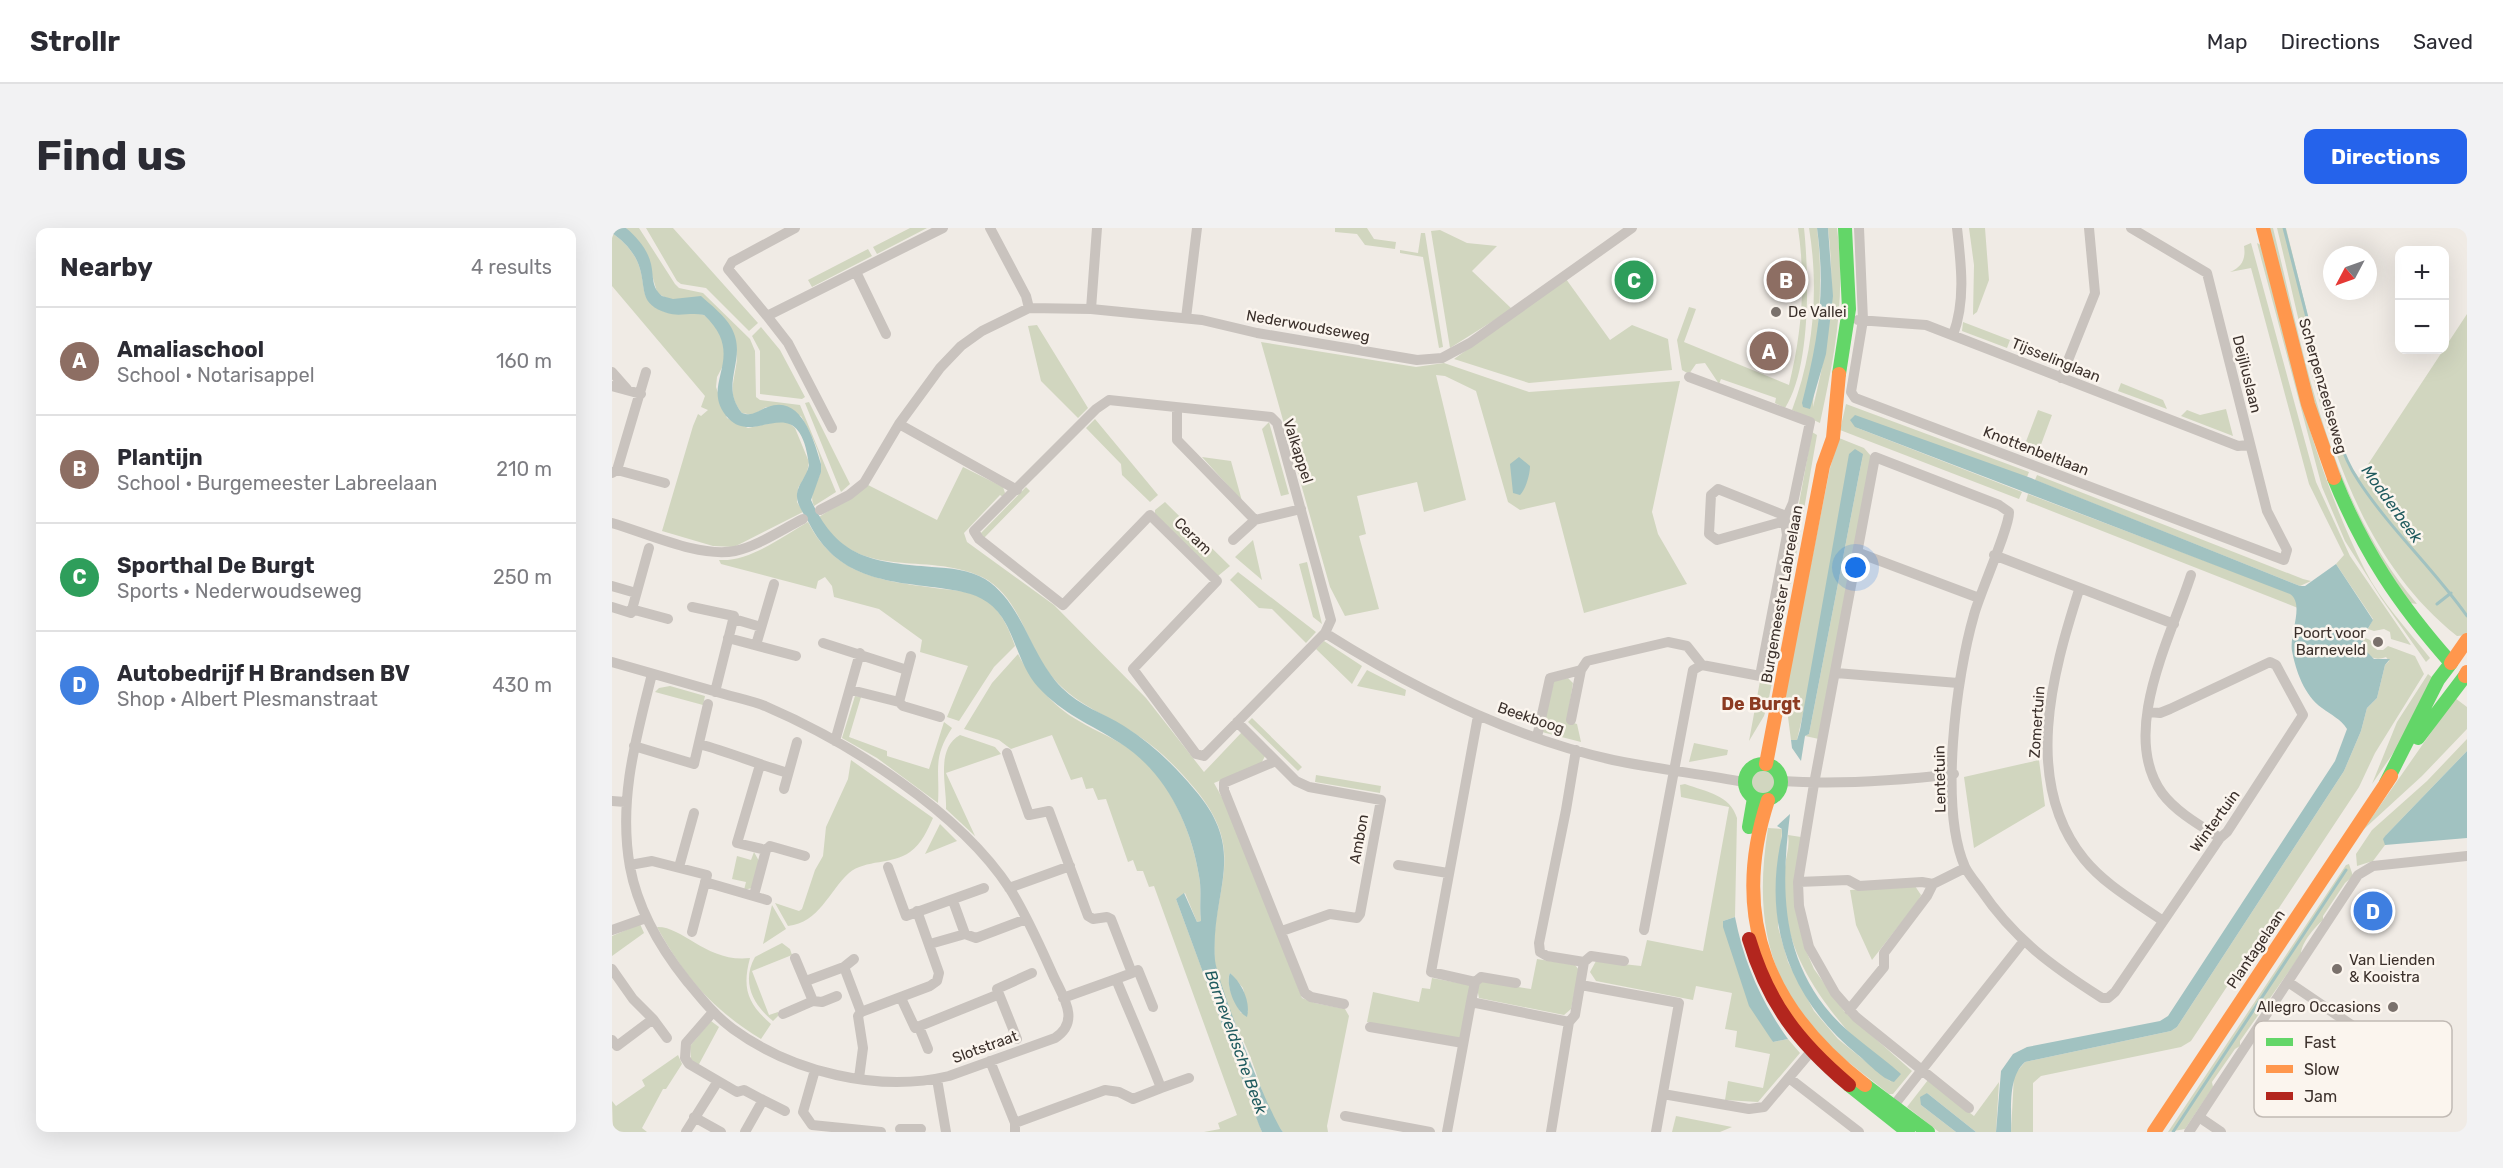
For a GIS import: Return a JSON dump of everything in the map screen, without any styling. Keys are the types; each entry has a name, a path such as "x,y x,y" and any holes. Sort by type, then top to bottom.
{"main road":[{"name":"Burgemeester Labreelaan","path":"1766,764 1823,466 1828,456 1834,430 1837,390 1848,319 1849,275 1845,228"},
{"name":"Scherpenzeelseweg","path":"2264,228 2316,432 2338,493 2375,568 2395,599 2451,663"},
{"name":"Plantagelaan","path":"2386,783 2438,680 2467,640"},
{"name":"Plantagelaan","path":"2154,1132 2386,783 2466,674"},
{"path":"1766,764 1777,770 1781,782 1778,793 1761,799 1747,791 1744,782 1749,770 1766,764"},
{"path":"1761,799 1743,859 1744,915 1755,964 1774,1005 1814,1048 1890,1110 1928,1132"},
{"path":"1890,1110 1908,1132"}],"street":[{"path":"795,228 732,262 728,269 788,343 832,428"},
{"path":"767,316 943,228"},
{"path":"820,510 849,495 864,483 899,424 940,368 961,346 982,331 1029,308 1026,296 990,228"},
{"path":"1092,309 1097,228"},
{"path":"1186,318 1197,228"},
{"name":"Nederwoudseweg","path":"1029,308 1092,309 1186,318 1257,333 1417,360 1442,358 1470,343 1632,228"},
{"name":"Knottenbeltlaan","path":"1859,228 1863,320 1851,392 1855,398 2280,560"},
{"path":"1953,335 1960,315 1961,261 1957,228"},
{"path":"2061,378 2095,293 2089,228"},
{"name":"Deijliuslaan","path":"2131,228 2206,273 2267,511 2287,550 2287,558 2280,560"},
{"path":"856,272 886,334"},
{"name":"Tijsselinglaan","path":"1848,319 1926,325 2238,446 2249,445"},
{"path":"612,372 627,389"},
{"path":"646,372 615,472 665,483"},
{"path":"1644,930 1693,670 1702,665 1760,676 1778,590 1787,535 1786,519 1793,503 1810,422 1689,377"},
{"path":"612,386 641,394"},
{"name":"Valkappel","path":"1096,409 1109,399 1271,417 1277,423 1331,620 1325,633"},
{"path":"1177,408 1177,440 1255,520"},
{"name":"Ceram","path":"1096,409 974,531 979,540 1063,605 1150,516 1217,581 1133,669 1196,754 1204,756 1325,633"},
{"path":"899,424 1017,490"},
{"name":"Lentetuin","path":"1859,553 1875,457 2007,509 2010,515 1978,598 1958,683 1954,774 1957,837 1965,868 1994,909 2024,942 2088,989 2102,998 2109,998"},
{"path":"1718,489 1786,519 1717,540 1709,534 1711,495 1718,489"},
{"path":"1233,540 1255,520 1300,509"},
{"path":"612,523 714,552 744,548 802,519"},
{"path":"612,607 631,613 649,548"},
{"path":"1969,1108 1849,1010 1820,971 1809,947 1799,906 1798,882 1814,784 1859,553 1978,598"},
{"path":"1994,555 2079,590 2174,624"},
{"path":"2191,575 2154,682 2145,748 2154,779 2169,801 2220,838"},
{"path":"756,645 774,584"},
{"path":"612,586 636,593"},
{"path":"1778,590 1798,594"},
{"name":"Zomertuin","path":"2079,590 2057,660 2051,699 2049,767 2058,812 2069,836 2102,878 2163,921"},
{"path":"692,607 734,616 734,619 761,627"},
{"path":"631,609 668,620"},
{"path":"715,692 734,619"},
{"name":"Beekboog","path":"1325,633 1417,687 1478,716 1537,737 1575,750 1674,772 1744,782"},
{"path":"728,638 796,656"},
{"path":"1571,720 1581,670 1587,662 1668,642 1687,646 1702,665"},
{"path":"823,643 860,653 867,659 907,670"},
{"path":"835,741 860,653"},
{"path":"899,702 911,656"},
{"name":"Slotstraat","path":"612,662 763,705 835,741 906,786 942,814 974,846 1009,888 1063,998 1070,1020 1066,1031 1055,1038 937,1079 859,1078 815,1070 760,1047 713,1012 663,952 634,888 625,802 634,746 652,674"},
{"name":"Wintertuin","path":"2109,998 2220,838 2227,832 2303,718 2302,711 2284,683 2276,665 2266,662 2170,709 2160,713 2149,712"},
{"path":"1537,737 1550,678 1581,670"},
{"path":"1836,674 1958,683"},
{"path":"850,690 899,702 903,706 940,717"},
{"path":"634,746 694,764 708,704"},
{"path":"1475,982 1431,972 1478,716"},
{"name":"Ambon","path":"1237,722 1296,781 1309,787 1381,800 1360,914 1357,918 1330,914 1282,931"},
{"path":"784,789 797,742"},
{"path":"699,744 732,752 744,761 788,773"},
{"path":"1575,750 1566,810 1539,943 1540,952 1547,956 1584,962"},
{"path":"1007,753 1029,815 1049,811 1088,916 1093,919 1107,917 1111,919 1132,973"},
{"path":"1276,761 1224,783 1224,790 1305,993 1311,997 1344,1004"},
{"path":"760,765 737,843 765,850"},
{"path":"1781,782 1880,783 1954,774"},
{"path":"612,801 625,802"},
{"path":"680,867 694,813"},
{"path":"754,895 765,850 770,846 805,856"},
{"path":"2262,1021 2343,896 2362,872 2373,866 2467,856"},
{"path":"630,865 652,861 707,875 692,932"},
{"path":"1398,865 1448,873"},
{"path":"1009,888 1070,866"},
{"path":"888,867 906,915 937,903 945,904 984,888"},
{"path":"1798,882 1848,880 1859,886 1922,882 1933,884 1965,868"},
{"path":"705,882 767,900"},
{"path":"1849,1010 1884,967 1884,953 1928,896 1933,884"},
{"path":"953,901 965,934"},
{"path":"861,1012 901,998 937,981 939,973 916,911"},
{"path":"612,930 646,918"},
{"path":"930,944 965,934 976,938 1026,919"},
{"path":"1890,1110 2024,942"},
{"path":"1551,1132 1569,1022 1575,1015 1584,962 1592,956 1624,961"},
{"path":"795,958 813,1001"},
{"path":"806,981 844,967 855,959"},
{"path":"844,967 861,1012 857,1022 863,1048 859,1078"},
{"path":"612,969 616,984 652,1019 667,1038"},
{"path":"1063,998 1138,970 1153,1007"},
{"path":"1017,1039 997,995 997,989 1032,973"},
{"path":"1448,1132 1475,982 1481,977 1516,983"},
{"path":"1116,979 1133,1023 1140,1031 1161,1088"},
{"path":"2288,982 2346,1021"},
{"path":"1581,985 1679,1003 1656,1132"},
{"path":"901,998 915,1029 997,995"},
{"path":"783,1014 813,1001 822,1002 837,996"},
{"path":"1471,1002 1569,1022"},
{"path":"713,1012 686,1043 685,1058 689,1064 737,1092 744,1090 785,1111"},
{"path":"614,1047 652,1019"},
{"path":"919,1027 928,1049"},
{"path":"1370,1027 1463,1043"},
{"path":"2189,1132 2254,1034"},
{"path":"1663,1094 1749,1109 1764,1107 1814,1048"},
{"path":"990,1061 1015,1128 1105,1090 1119,1092 1133,1099 1189,1078"},
{"path":"815,1070 804,1104 806,1118 812,1125 881,1132"},
{"path":"1789,1078 1859,1132"},
{"path":"937,1079 946,1132"},
{"path":"686,1132 694,1117 701,1112 718,1081"},
{"path":"745,1132 763,1100"},
{"path":"1345,1116 1430,1132"},
{"path":"694,1117 721,1132"},
{"path":"2199,1117 2221,1132"},
{"path":"888,1132 921,1129"}],"green space":[{"path":"626,228 639,228 679,288 703,293 750,339 755,351 756,397 760,400 800,405 836,492 814,506 812,495 821,465 816,446 801,416 766,407 753,415 742,413 733,396 737,354 733,334 727,322 707,306 672,300 657,292 645,251"},
{"path":"646,228 673,228 758,323 749,331 706,288 681,284 677,281"},
{"path":"910,228 927,228 877,254 873,247"},
{"path":"1335,228 1367,228 1374,239 1396,242 1395,249 1365,245 1357,234 1335,232"},
{"path":"1798,228 1804,228 1807,270 1806,321 1800,370 1785,408 1775,403 1776,398 1721,379 1719,384 1705,363 1696,364 1689,374 1682,370 1677,340 1689,307 1696,309 1684,342 1789,385 1800,326 1802,268"},
{"path":"1809,228 1817,228 1820,273 1813,407 1830,318 1831,275 1828,228 1837,228 1839,254 1840,302 1820,423 1792,410 1810,343 1814,274"},
{"path":"1969,228 1985,228 1989,280 1977,312 1973,315 1974,265"},
{"path":"2268,228 2273,228 2309,376 2341,473 2361,519 2387,563 2417,604 2410,603 2373,548 2324,440"},
{"path":"2277,228 2286,228 2337,434 2347,460 2359,478 2441,354 2449,354 2449,341 2467,314 2467,635 2457,636 2416,597 2383,552 2356,502 2335,449 2317,394"},
{"path":"1440,230 1467,243 1497,246 1472,271 1512,309 1450,348 1431,231"},
{"path":"612,233 626,244 636,258 645,293 655,307 668,313 704,315 713,323 723,340 725,362 717,377 716,387 727,418 748,428 780,421 788,422 795,428 809,462 807,473 798,488 797,502 803,512 734,547 713,546 662,531 693,426 698,414 701,416 708,410 701,407 705,396 612,286"},
{"path":"1421,233 1425,233 1443,347 1439,348 1423,257 1400,253 1400,250 1418,253"},
{"path":"2251,243 2316,482 2350,556 2411,645 2391,639 2390,632 2384,629 2374,631 2368,629 2373,619 2336,564 2344,555 2309,484 2251,268 2230,272 2238,268 2244,259 2244,246"},
{"path":"2257,243 2261,245 2304,410 2347,531 2365,570 2379,593 2430,658 2426,662 2381,598 2345,541 2322,487"},
{"path":"868,249 872,256 812,287 808,280"},
{"path":"1566,279 1610,340 1632,325 1668,339 1672,370 1529,383 1454,359"},
{"path":"1963,322 2010,340 2007,348 1962,331"},
{"path":"1037,325 1088,408 1078,418 1041,381 1028,326"},
{"path":"761,327 780,350 805,397 802,399 760,394 760,351 752,336"},
{"path":"1261,342 1416,367 1444,363 1529,392 1680,381 1652,512 1658,534 1687,584 1584,613 1555,502 1520,510 1508,502 1476,391 1445,376 1436,375 1466,500 1424,512 1417,482 1357,496 1366,534 1359,536 1379,609 1345,616 1330,587"},
{"path":"2121,383 2163,400 2167,409 2118,391"},
{"path":"809,402 850,484 841,492 805,403"},
{"path":"1846,404 2029,472 2027,477 1855,427 2022,492 2019,499 1840,430"},
{"path":"2226,409 2233,436 2181,416 2187,410 2200,415"},
{"path":"2038,410 2052,415 2036,458 2022,452"},
{"path":"1095,419 1158,495 1150,502 1122,475 1121,464 1086,428"},
{"path":"1269,422 1289,494 1281,496 1262,429"},
{"path":"1812,432 1817,435 1791,584 1785,582 1793,533 1791,522 1798,509"},
{"path":"1839,438 1864,448 1871,456 1819,739 1805,736 1809,734 1863,454 1797,740 1791,740 1785,694 1830,468"},
{"path":"1202,457 1231,461 1242,501"},
{"path":"963,467 1003,487 1005,493 1003,497 1000,495 964,533 967,542 1054,605 1146,698 1204,772 1242,732 1265,756 1261,764 1214,783 1234,819 1302,998 1345,1009 1349,1016 1327,1126 1328,1132 1283,1132 1279,1127 1266,1101 1225,998 1217,975 1214,938 1224,875 1224,855 1221,835 1212,814 1196,790 1170,762 1148,743 1073,697 1054,679 1037,653 1015,610 995,586 982,577 960,569 894,562 853,551 835,538 819,517 868,485 937,520","holes":["1230,973 1243,988 1248,1012 1241,1013 1230,988"]},
{"path":"2037,475 2311,581 2300,586 2035,480"},
{"path":"1026,487 1030,491 984,538 980,534"},
{"path":"2028,494 2290,593 2295,597 2298,608 2026,501"},
{"path":"1165,502 1230,566 1218,576 1155,515 1155,510"},
{"path":"808,522 820,541 833,555 864,574 901,583 969,593 988,601 997,610 1015,646 994,667 959,721 947,717 968,666 920,652 922,640 879,609 834,597 832,586 825,577 818,581 816,589 721,564 719,560 731,560 754,553"},
{"path":"1253,540 1262,580 1235,557"},
{"path":"1307,562 1322,624 1313,617 1299,564"},
{"path":"1238,572 1316,632 1306,643 1272,609 1259,608 1230,580"},
{"path":"1780,598 1788,599 1768,703 1764,716 1749,741 1760,681"},
{"path":"2363,637 2370,640 2377,650 2383,650 2388,646 2415,656 2424,674 2375,753 2359,787 2191,1041 2181,1047 2041,1076 2033,1083 2033,1132 2011,1132 2014,1075 2025,1062 2171,1031 2177,1027 2344,771 2361,731 2367,708 2377,698 2385,665 2389,661 2386,657 2376,659 2369,655 2364,647"},
{"path":"1324,641 1362,666 1352,684 1316,649"},
{"path":"1018,654 1036,683 1060,708 1134,752 1147,763 1169,791 1185,825 1196,859 1200,881 1201,921 1197,922 1185,893 1176,899 1262,1132 1204,1132 1220,1129 1218,1123 1237,1115 1154,886 1149,887 1143,871 1137,871 1133,860 1128,862 1106,799 1098,800 1093,788 1086,789 1082,777 1071,780 1052,735 1011,749 999,740 964,729 992,683"},
{"path":"1367,670 1406,690 1405,696 1357,686"},
{"path":"2428,674 2434,679 2411,727 2372,784 2397,722"},
{"path":"1568,678 1573,683 1567,721 1577,724 1581,742 1542,732 1554,681"},
{"path":"670,686 705,696 703,705 655,692 659,688"},
{"path":"855,696 861,697 849,737 887,751 887,756 929,769 944,722 952,728 939,756 938,803 877,758 842,738"},
{"path":"2455,698 2467,707 2467,729 2422,776 2363,830"},
{"path":"1252,718 1302,767 1298,771 1248,722"},
{"path":"960,735 995,747 1001,754 946,773 975,836 946,809 945,759 952,741"},
{"path":"2467,739 2467,751 2386,835 2385,845 2373,861 2357,866 2356,854 2372,830 2427,781"},
{"path":"1694,743 1728,750 1727,755 1689,762"},
{"path":"851,760 933,818 921,841 910,852 895,859 863,866 849,873 816,913 799,924 788,926 775,903 799,911 802,909 815,870 823,856 826,827 848,779"},
{"path":"2039,760 2045,806 1974,848 1964,777"},
{"path":"1763,771 1772,774 1775,783 1772,792 1763,795 1754,792 1751,783 1754,774"},
{"path":"1316,775 1381,786 1380,793 1315,782"},
{"path":"1685,784 1717,795 1734,810 1737,818 1735,917 1723,921 1773,1042 1788,1039 1800,1053 1758,1102 1725,1100 1728,1081 1763,1088 1770,1054 1735,1047 1737,1031 1725,1029 1732,993 1696,986 1693,1000 1596,981 1590,972 1596,961 1641,966 1647,940 1703,951 1729,807 1681,797 1680,785"},
{"path":"940,824 957,841 925,854"},
{"path":"1768,828 1782,829 1778,927 1788,962 1814,1011 1838,1039 1891,1082 1825,1002 1799,958 1790,934 1785,908 1784,877 1788,835 1801,837 1804,946 1814,969 1844,1011 1912,1071 1893,1094 1889,1094 1835,1051 1812,1027 1793,1002 1780,976 1770,949 1765,921 1763,891"},
{"path":"754,852 759,861 752,888 744,890 746,882 732,879 737,856 751,860"},
{"path":"2349,864 2353,876 2345,883 2323,916 2323,920 2303,945 2301,954 2240,1041 2240,1046 2235,1049 2212,1082 2213,1087 2185,1129 2168,1132 2346,865"},
{"path":"1915,886 1921,895 1918,901 1872,960 1856,925 1850,890"},
{"path":"772,905 786,929 763,944"},
{"path":"640,924 644,933 612,956 612,936"},
{"path":"657,927 667,928 721,955 750,958 747,978 748,994 756,1009 771,1024 761,1039 728,1016 701,990 678,961"},
{"path":"782,943 790,949 792,955 752,971 769,1015 778,1012 779,1015 773,1021 755,1000 749,984 749,975 755,957"},
{"path":"1537,959 1575,965 1579,970 1571,1009 1564,1015 1479,998 1477,988 1480,981 1531,989"},
{"path":"1432,978 1470,985 1460,1041 1367,1022 1373,992 1419,1002 1422,988 1430,989"},
{"path":"711,1021 719,1027 698,1066 691,1060 690,1046"},
{"path":"678,1055 682,1064 666,1089 663,1089 642,1128 647,1132 613,1132 612,1101 616,1106 645,1086 642,1080"},
{"path":"1928,1080 1974,1116 1999,1082 1996,1132 1976,1132 1927,1093 1921,1105 1956,1132 1939,1132 1907,1107"},
{"path":"1676,1116 1732,1127 1720,1132 1672,1132"}],"water":[{"name":"Barneveldsche Beek","path":"612,228 626,228 642,244 650,259 654,285 658,293 673,299 701,296 731,327 736,339 737,350 733,392 735,402 742,413 752,414 779,405 789,407 804,422 810,432 821,464 821,472 811,500 833,535 859,554 875,559 960,570 985,579 1009,602 1042,661 1062,688 1076,700 1124,726 1144,740 1194,789 1211,812 1220,833 1224,853 1224,872 1215,935 1215,960 1218,973 1256,1077 1283,1132 1262,1132 1176,899 1184,893 1197,922 1201,921 1200,881 1190,838 1163,784 1136,755 1067,712 1038,687 1024,666 1004,620 987,602 965,592 900,583 864,574 833,555 820,541 798,501 798,490 809,465 804,441 796,428 786,423 740,426 729,419 720,407 718,394 723,345 717,330 704,315 672,314 652,305 645,295 636,258 626,244 612,233"},
{"path":"1817,228 1828,228 1833,296 1826,354 1810,409 1803,407 1802,403 1819,317 1821,274"},
{"path":"1855,415 2031,478 2300,586 2305,586 2336,564 2373,620 2363,637 2363,648 2374,659 2390,659 2385,665 2377,698 2367,708 2361,731 2344,771 2177,1027 2171,1031 2025,1062 2019,1069 2013,1085 2011,1132 1996,1132 2001,1071 2013,1054 2027,1047 2160,1021 2168,1016 2335,761 2347,729 2316,703 2302,682 2292,651 2296,605 2290,594 1855,427 1850,420"},
{"path":"1855,449 1863,454 1809,734 1805,736 1801,761 1792,748 1791,740 1797,740 1800,730 1849,454"},
{"path":"1519,457 1530,466 1527,481 1520,495 1513,493 1510,464"},
{"path":"2467,751 2467,838 2385,845 2383,839 2386,835"},
{"path":"1790,814 1785,867 1788,919 1793,944 1802,968 1814,991 1831,1014 1901,1074 1894,1082 1880,1074 1834,1033 1814,1009 1798,984 1787,957 1779,928 1776,899 1777,868 1782,836 1782,829 1777,826"},
{"path":"1735,917 1743,950 1755,981 1788,1039 1773,1042 1749,1006 1723,927 1723,921"},
{"path":"1230,973 1244,993 1248,1005 1247,1017 1232,997 1229,984"},
{"path":"1927,1093 1976,1132 1956,1132 1921,1105 1920,1097"}],"waterway":[{"name":"Modderbeek","path":"2284,228 2322,376"},
{"name":"Modderbeek","path":"2326,389 2342,448 2358,480 2370,498 2467,616"},
{"path":"2437,604 2451,593"},
{"path":"2173,1132 2346,870"}],"traffic: fast":[{"path":"1839,374 1849,309 1845,228"},
{"path":"2334,478 2357,530 2384,576 2451,663 2438,680 2386,783"},
{"path":"2418,738 2465,676"},
{"path":"1763,764 1776,769 1781,782 1776,795 1763,800 1750,795 1745,782 1750,769 1763,764"},
{"path":"1749,827 1754,798"},
{"path":"1849,1085 1908,1132"},
{"path":"1865,1085 1928,1132"}],"traffic: slow":[{"path":"2263,228 2308,404 2334,478"},
{"path":"1766,764 1823,466 1833,438 1839,374"},
{"path":"2451,663 2467,640"},
{"path":"2465,676 2467,672"},
{"path":"2154,1132 2391,776"},
{"path":"1768,800 1757,843 1753,884 1756,923 1766,959 1782,994 1804,1026 1832,1056 1865,1085"}],"traffic: jam":[{"path":"1749,939 1765,983 1787,1020 1815,1053 1849,1085"}],"place":[{"name":"Sporthal De Burgt","path":"1634,280"},
{"name":"Plantijn","path":"1786,280"},
{"name":"De Vallei","path":"1776,312"},
{"name":"Amaliaschool","path":"1769,351"},
{"name":"Poort voor Barneveld","path":"2378,642"},
{"name":"Autobedrijf H Brandsen BV","path":"2373,911"},
{"name":"Van Lienden & Kooistra","path":"2337,969"},
{"name":"Allegro Occasions","path":"2393,1007"}],"district":[{"name":"De Burgt","path":"1761,704"}]}
